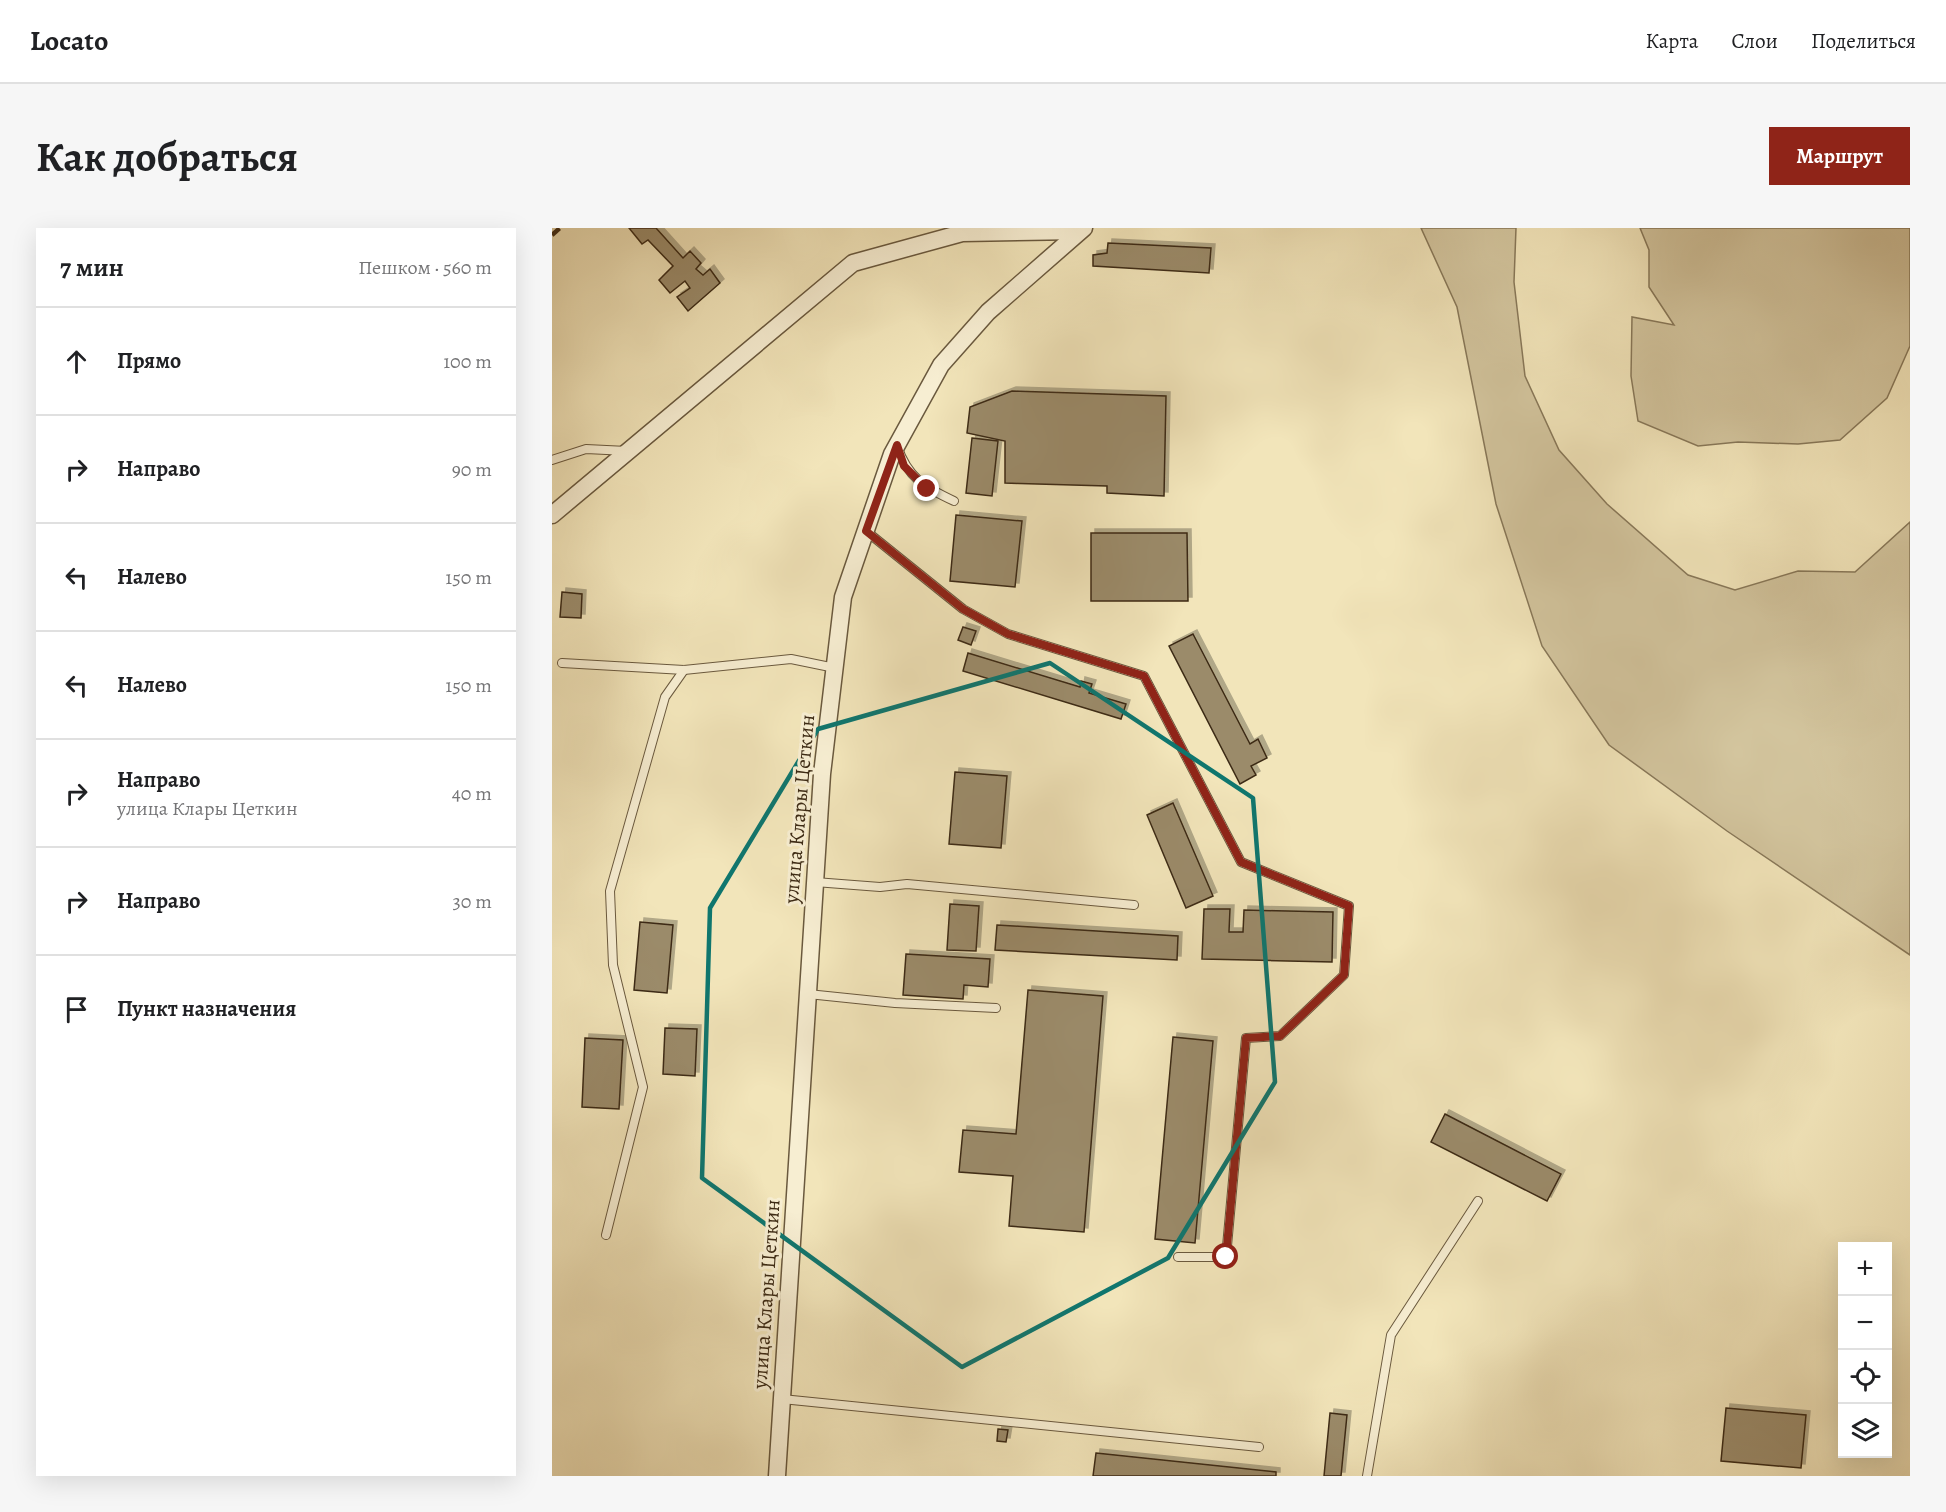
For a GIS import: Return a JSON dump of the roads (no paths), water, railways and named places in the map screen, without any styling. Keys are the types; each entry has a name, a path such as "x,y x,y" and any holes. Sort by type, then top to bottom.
{"street":[{"name":"улица Клары Цеткин","path":"777,1476 822,774 843,597 897,445 941,365 988,312 1082,230"},
{"path":"552,515 853,263 962,233 1082,230"}],"lane":[{"path":"897,445 904,466 927,489 954,501"},
{"path":"552,460 586,448 628,451"},
{"path":"866,531 963,609 1008,634 1144,676 1241,862 1349,906 1344,975 1280,1036 1246,1038 1226,1257 1178,1257"},
{"path":"562,663 684,670 791,659 835,668"},
{"path":"606,1235 643,1087 613,965 610,891 665,697 684,670"},
{"path":"815,882 880,887 908,884 1134,905"},
{"path":"808,994 895,1003 996,1008"},
{"path":"1367,1476 1391,1335 1478,1201"},
{"path":"782,1399 1259,1447"}],"railway":[{"path":"552,235 560,228"}]}
